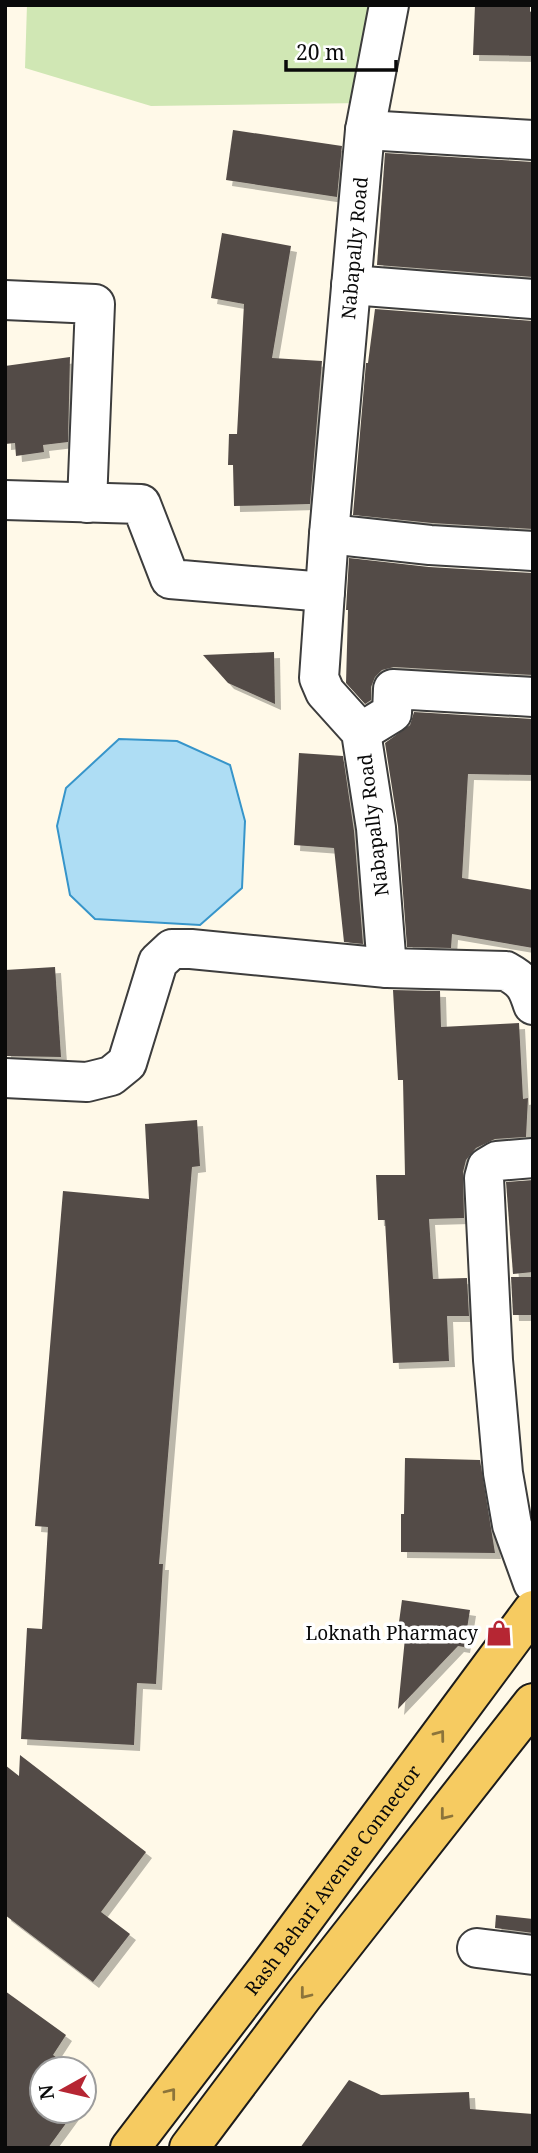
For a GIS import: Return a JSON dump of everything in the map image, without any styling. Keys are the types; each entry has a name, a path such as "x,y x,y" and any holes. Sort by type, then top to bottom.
{"main road":[{"name":"Rash Behari Avenue Connector","path":"130,2148 275,1958 533,1610"},
{"path":"189,2148 303,1996 533,1703"}],"street":[{"name":"Nabapally Road","path":"387,968 376,828 362,732 325,692 319,678 365,130 389,5"},
{"path":"365,130 533,140"},
{"path":"351,285 533,299"},
{"path":"5,300 95,304 87,503"},
{"path":"5,500 141,504 170,579 325,592"},
{"path":"329,534 430,545 533,551"},
{"path":"362,732 392,713 393,689 533,697"},
{"path":"5,1078 86,1082 111,1076 127,1063 158,962 172,949 387,968 506,971 518,978 531,992"},
{"path":"533,1158 491,1164 487,1167 484,1178 493,1360 503,1473 512,1525 533,1583"},
{"path":"477,1948 533,1955"}],"green space":[{"path":"27,5 378,5 363,103 151,106 25,68"}],"water":[{"path":"119,739 177,741 230,765 245,821 242,888 200,925 95,919 70,895 57,826 66,788"}],"building":[{"path":"475,5 530,5 530,12 533,12 533,56 473,55"},
{"path":"233,130 342,146 337,197 226,180"},
{"path":"385,153 533,162 533,277 377,265"},
{"path":"222,233 291,246 272,358 322,361 310,504 234,506 233,465 228,465 229,434 237,434 244,304 211,298"},
{"path":"375,309 533,321 533,529 353,515 366,363"},
{"path":"70,357 68,442 43,445 44,452 16,456 15,443 5,444 5,366"},
{"path":"349,558 429,567 533,573 533,675 394,667 382,670 375,677 371,687 371,700 365,704 346,683"},
{"path":"274,652 275,704 228,683 203,655"},
{"path":"414,712 533,719 533,775 468,774 462,878 533,890 533,948 452,934 451,948 407,947 398,826 385,743 410,725"},
{"path":"299,753 343,756 354,831 363,944 344,942 334,848 294,845"},
{"path":"55,967 61,1057 5,1056 5,970"},
{"path":"393,990 440,991 441,1027 519,1023 523,1099 528,1098 526,1137 495,1139 476,1148 466,1160 463,1172 464,1218 429,1219 433,1279 467,1278 469,1316 447,1316 449,1361 393,1363 385,1220 378,1220 376,1175 405,1175 403,1080 398,1080"},
{"path":"197,1120 200,1166 192,1167 159,1564 163,1564 156,1684 137,1683 134,1745 21,1739 27,1628 42,1629 48,1527 35,1526 63,1191 149,1199 145,1124"},
{"path":"533,1180 533,1272 513,1274 506,1182"},
{"path":"511,1277 533,1277 533,1315 513,1315"},
{"path":"405,1458 480,1460 495,1553 401,1552"},
{"path":"402,1600 470,1610 464,1647 458,1646 398,1709 405,1638 397,1637"},
{"path":"20,1755 146,1852 101,1912 130,1934 93,1982 5,1915 5,1765 19,1776"},
{"path":"496,1915 533,1919 533,1933 495,1928"},
{"path":"5,1991 66,2035 53,2055 28,2055 28,2125 65,2125 48,2148 5,2148"},
{"path":"349,2080 381,2095 469,2092 470,2109 533,2114 533,2148 300,2148"}],"place":[{"name":"Loknath Pharmacy","path":"499,1633"}]}
